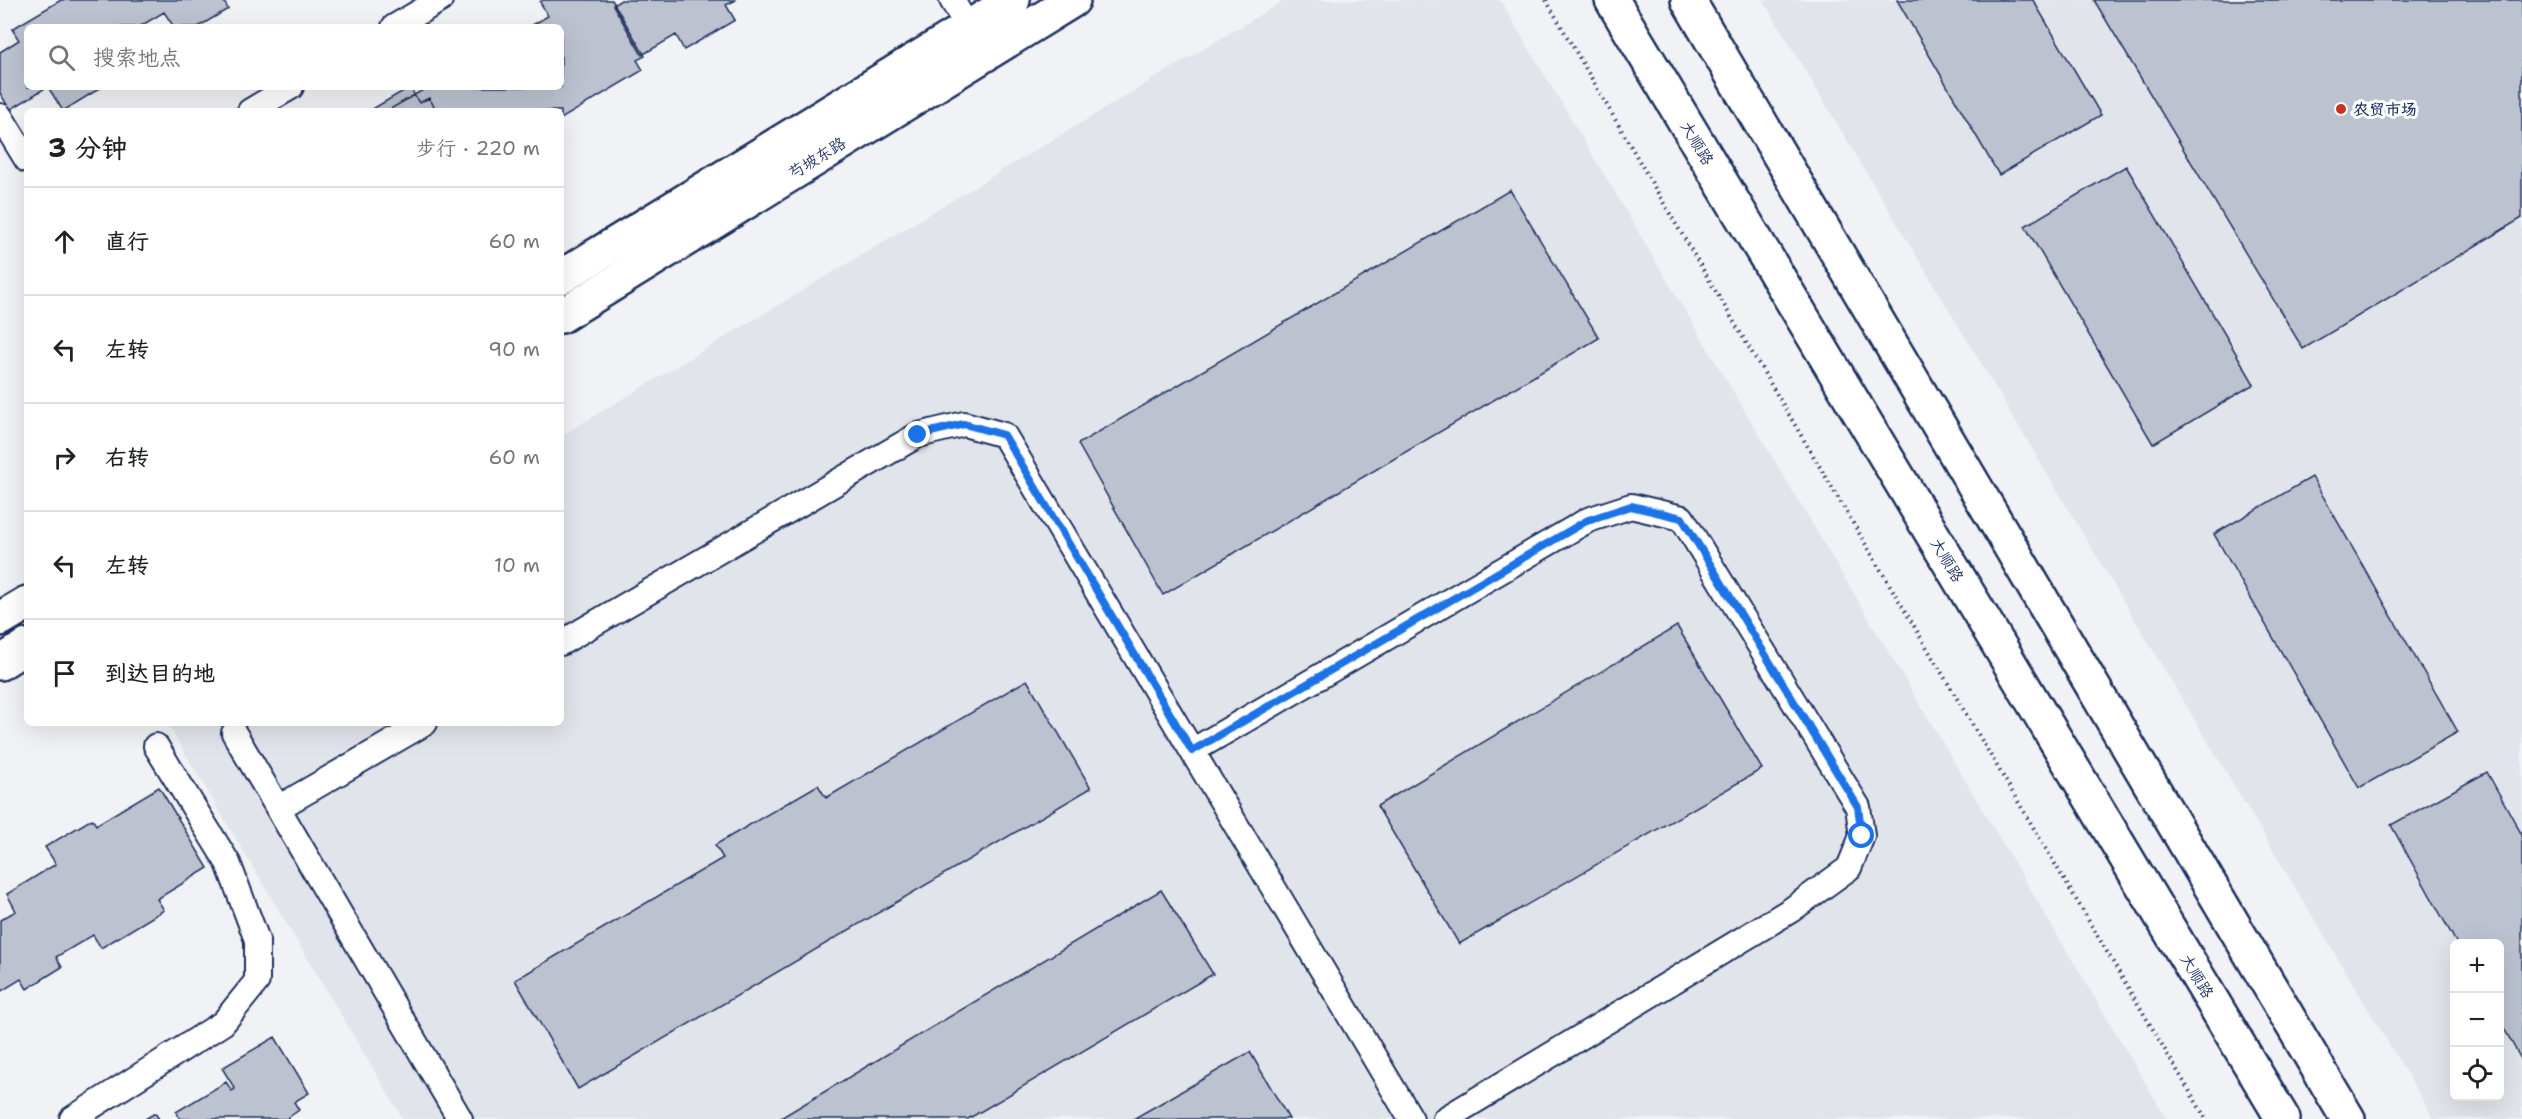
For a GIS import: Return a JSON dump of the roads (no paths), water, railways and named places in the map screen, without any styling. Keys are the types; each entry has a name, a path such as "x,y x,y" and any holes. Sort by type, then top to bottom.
{"street":[{"name":"芍坡东路","path":"564,274 1013,0"},
{"name":"芍坡东路","path":"564,314 1073,0"},
{"name":"大顺路","path":"1612,0 2283,1119"},
{"path":"1688,0 2348,1119"},
{"path":"0,619 24,605"},
{"path":"0,663 24,648"}],"lane":[{"path":"399,24 440,0"},
{"path":"952,0 968,28"},
{"path":"255,108 286,90"},
{"path":"0,116 24,155"},
{"path":"564,642 918,435 964,424 1004,435 1412,1119"},
{"path":"1192,751 1588,520 1631,506 1682,518 1858,807 1862,836 1849,868 1791,910 1445,1119"},
{"path":"278,808 420,726"},
{"path":"234,733 460,1119"},
{"path":"72,1119 223,1023 256,981 257,940 228,863 156,746"}],"place":[{"name":"农贸市场","path":"2341,109"}]}
